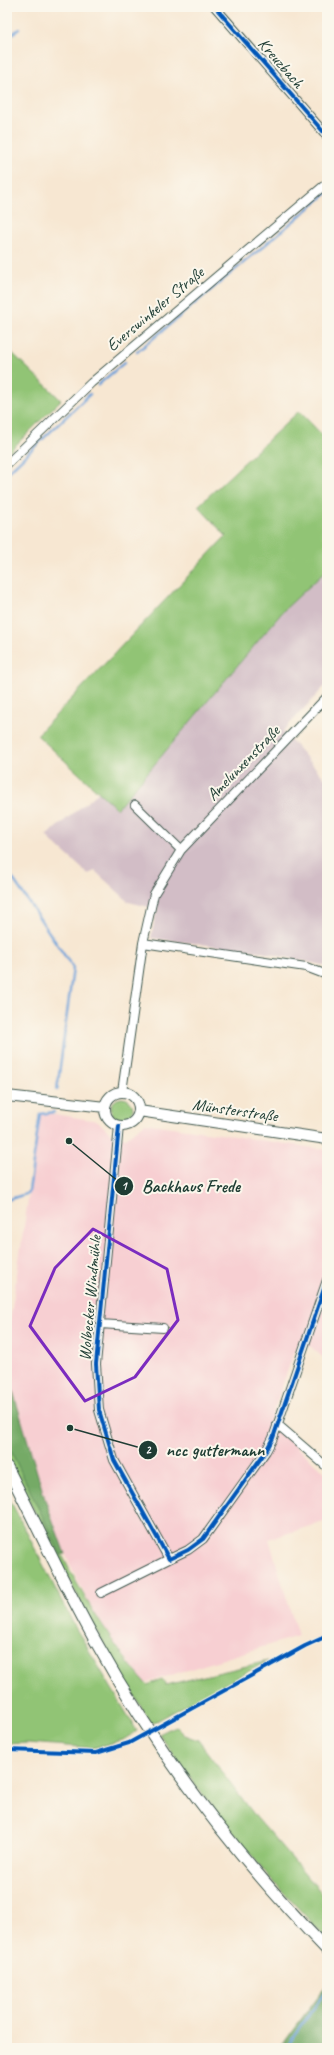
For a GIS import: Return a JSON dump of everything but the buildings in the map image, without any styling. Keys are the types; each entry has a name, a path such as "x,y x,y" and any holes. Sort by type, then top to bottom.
{"main road":[{"path":"7,1467 96,1642 158,1744 265,1884 327,1950"}],"street":[{"name":"Kreuzbach","path":"215,7 327,136"},
{"name":"Everswinkeler Straße","path":"7,464 91,383 327,183"},
{"name":"Amelunxenstraße","path":"122,1092 143,943 154,894 181,850 327,697"},
{"path":"135,805 181,850"},
{"path":"143,943 306,967 327,975"},
{"path":"122,1092 134,1097 139,1111 137,1117 129,1124 119,1126 114,1124 106,1117 105,1107 110,1097 122,1092"},
{"path":"7,1096 105,1107"},
{"name":"Münsterstraße","path":"139,1111 327,1139"},
{"name":"Wolbecker Windmühle","path":"119,1126 96,1364 99,1410 114,1460 169,1559"},
{"path":"101,1593 188,1550 207,1533 273,1438 327,1280"},
{"name":"Wolbecker Windmühle","path":"100,1324 164,1328"},
{"path":"277,1424 327,1467"}],"highlighted area":[{"path":"93,1229 167,1269 178,1320 135,1377 85,1401 30,1326 55,1268"}],"shaded area":[{"path":"327,570 327,684 283,731 327,781 327,966 256,951 151,938 157,909 129,902 95,871 88,874 46,836 99,792 117,809 285,609"},
{"path":"41,1112 98,1121 111,1134 126,1138 145,1123 327,1150 327,1361 311,1347 297,1344 269,1423 327,1474 327,1521 269,1539 298,1636 145,1683 109,1635 88,1601 65,1554 45,1499 7,1371 7,1341"}],"green space":[{"path":"7,348 61,400 7,454"},
{"path":"299,411 327,440 327,570 285,609 117,809 37,735 226,536 198,506"},
{"path":"122,1098 130,1101 133,1109 130,1117 122,1120 114,1117 111,1109 114,1101"},
{"path":"7,1371 45,1499 65,1554 61,1555 7,1443"},
{"path":"7,1443 80,1589 111,1639 147,1685 162,1680 166,1685 268,1661 151,1724 85,1611 7,1457"},
{"path":"7,1494 75,1627 137,1731 123,1740 93,1748 28,1743 7,1744"},
{"path":"175,1726 184,1735 198,1740 256,1817 327,1899 327,1939 270,1878 200,1791 159,1734"},
{"path":"327,1984 327,2048 280,2048"}],"waterway":[{"path":"7,38 19,29"},
{"path":"137,352 327,193"},
{"path":"98,385 125,362"},
{"path":"7,473 90,394"},
{"path":"7,870 73,968 57,1090"},
{"path":"7,1200 26,1194 29,1191 40,1114 54,1112"},
{"path":"286,2048 327,1989"}],"cycle path":[{"path":"215,7 327,136"},
{"path":"119,1126 96,1364 99,1410 114,1460 169,1559 188,1550 203,1539 266,1451 273,1438 327,1280"},
{"path":"7,1750 96,1753 129,1743 305,1646 327,1636"}],"place":[{"name":"Backhaus Frede","path":"69,1141"},
{"name":"ncc guttermann","path":"70,1428"}]}
